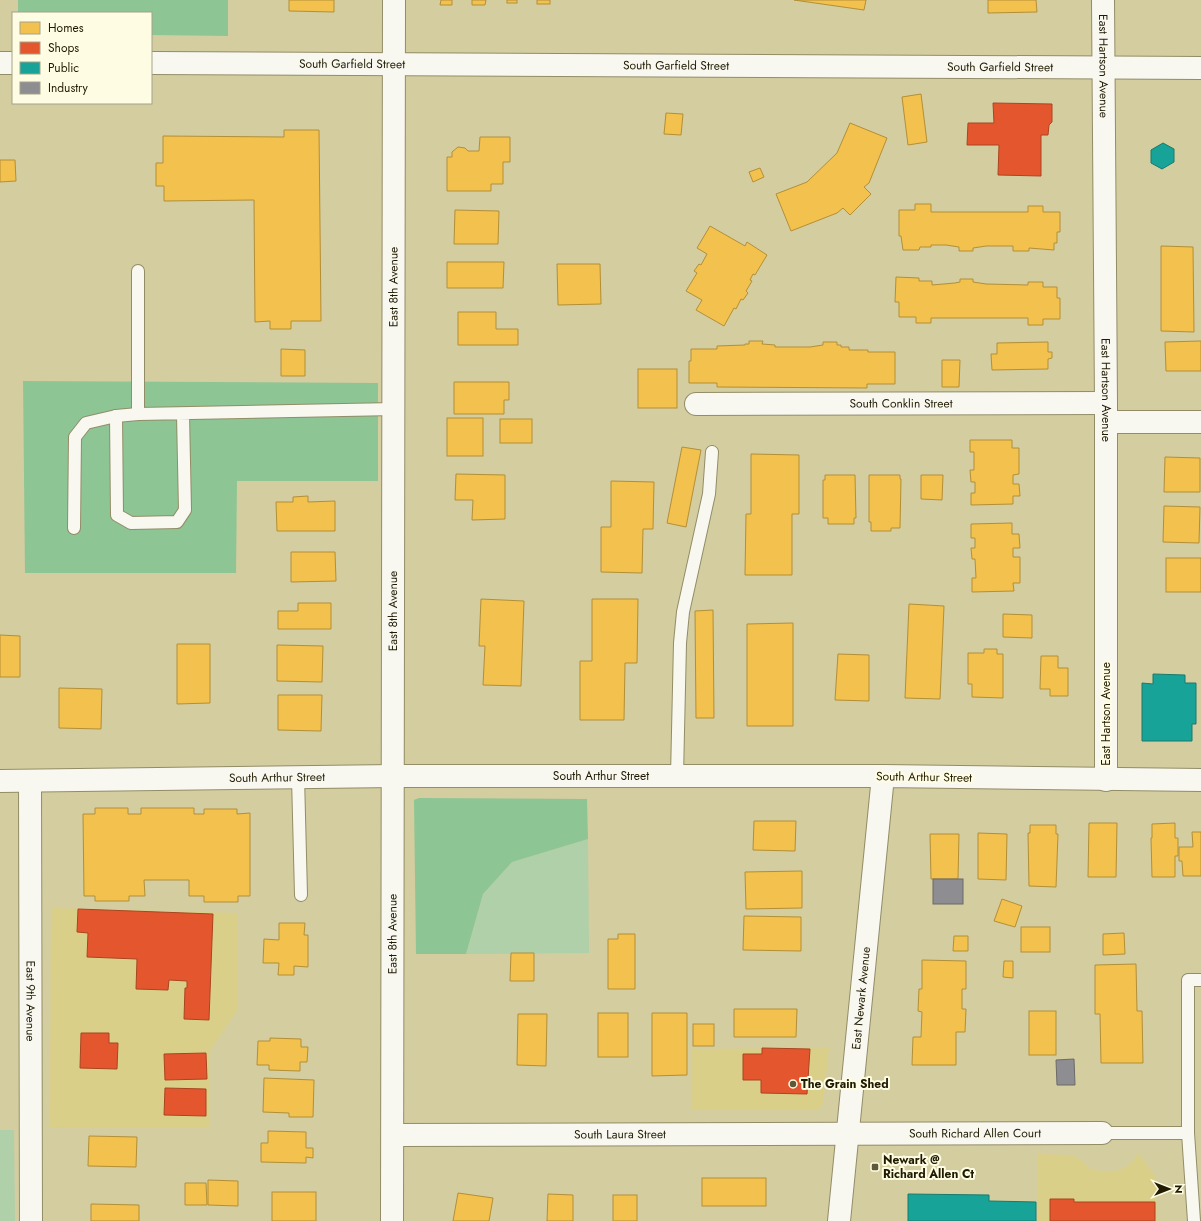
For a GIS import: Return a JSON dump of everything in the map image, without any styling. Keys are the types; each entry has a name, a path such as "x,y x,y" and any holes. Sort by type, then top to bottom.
{"street":[{"name":"East 8th Avenue","path":"392,1221 394,1135 394,0"},
{"name":"East Hartson Avenue","path":"1103,0 1106,412 1106,780"},
{"name":"South Garfield Street","path":"152,62 394,62 1201,68"},
{"path":"0,63 12,63"},
{"name":"South Conklin Street","path":"696,404 1106,412 1201,422"},
{"name":"South Arthur Street","path":"0,781 394,776 883,776 1201,780"},
{"name":"East Newark Avenue","path":"839,1221 883,776"},
{"name":"East 9th Avenue","path":"30,781 31,1221"},
{"name":"South Richard Allen Court","path":"847,1134 1102,1133"},
{"name":"South Laura Street","path":"394,1135 847,1134"}],"lane":[{"path":"138,271 138,414"},
{"path":"74,528 76,437 86,423 116,416 138,414 395,409"},
{"path":"116,416 117,515 131,523 177,522 185,510 183,414"},
{"path":"677,776 680,643 683,612 709,494 712,452"},
{"path":"298,778 301,895"},
{"path":"1194,1221 1188,1133 1188,980 1201,980"},
{"path":"1102,1133 1188,1133"}],"shaded area":[{"path":"51,908 238,913 238,1009 210,1050 210,1128 50,1127"},
{"path":"829,1048 823,1103 820,1108 815,1110 691,1110 691,1049"},
{"path":"1138,1153 1156,1177 1157,1221 1037,1221 1037,1154 1071,1155 1080,1159 1090,1169 1105,1172 1120,1170 1132,1163"}],"green space":[{"path":"18,0 228,0 228,36 152,35 152,12 18,12"},
{"path":"23,381 378,383 378,481 237,481 236,573 25,573"},
{"path":"419,798 587,799 588,839 512,862 483,894 466,954 416,954 414,800"},
{"path":"588,839 589,953 466,954 483,894 512,862"},
{"path":"0,1130 14,1130 15,1221 0,1221"}],"building: Homes":[{"path":"289,0 334,0 334,12 289,11"},
{"path":"441,0 452,0 452,5 440,5"},
{"path":"472,0 486,0 485,5 472,5"},
{"path":"507,0 517,0 517,3 507,3"},
{"path":"537,0 550,0 550,4 537,4"},
{"path":"794,0 866,0 864,10"},
{"path":"988,0 1036,0 1037,12 988,13"},
{"path":"921,94 927,142 908,145 902,97"},
{"path":"666,113 683,114 681,135 664,134"},
{"path":"850,123 887,138 869,183 864,187 871,194 850,215 843,208 837,213 791,231 776,194 807,182 837,153"},
{"path":"284,130 319,130 321,321 291,321 291,329 270,329 270,321 255,322 254,200 164,201 164,186 156,186 156,163 163,163 163,136 284,137"},
{"path":"480,137 510,137 510,162 503,162 503,184 491,184 491,191 447,191 447,157 452,157 452,152 458,147 465,148 468,151 479,151"},
{"path":"0,160 15,160 16,181 0,182"},
{"path":"760,168 764,177 753,182 749,172"},
{"path":"915,204 931,204 931,212 1028,212 1028,206 1043,206 1043,212 1060,212 1060,232 1057,232 1057,243 1054,243 1054,250 1029,248 1029,251 1013,251 1013,246 986,246 973,248 973,251 959,251 959,247 931,245 931,247 920,247 919,250 903,250 901,236 899,236 899,210 915,210"},
{"path":"455,210 499,211 498,244 454,244"},
{"path":"710,226 745,246 747,242 767,255 755,275 753,274 750,280 752,281 746,291 748,293 743,300 741,299 736,309 734,308 724,326 696,310 702,300 686,291 697,273 694,271 699,264 701,265 707,254 697,248"},
{"path":"1161,246 1193,247 1194,332 1161,331"},
{"path":"447,262 504,262 503,288 447,288"},
{"path":"557,264 600,264 601,304 558,305"},
{"path":"896,277 919,278 919,281 932,281 932,285 960,282 960,279 973,279 973,282 986,284 1028,285 1028,282 1043,282 1043,287 1057,287 1057,298 1060,298 1060,319 1043,319 1043,325 1028,325 1028,318 931,318 931,323 916,323 916,317 899,317 899,302 895,302"},
{"path":"458,312 496,312 496,329 518,329 518,345 458,345"},
{"path":"749,341 763,341 762,344 775,345 775,347 810,347 823,345 823,342 837,342 837,345 841,345 841,347 849,347 849,350 895,352 895,384 867,384 867,388 717,387 717,383 689,383 689,361 691,361 691,349 717,349 717,346 749,344"},
{"path":"1201,341 1201,371 1166,371 1165,342"},
{"path":"1048,342 1048,352 1052,352 1052,358 1048,359 1048,369 992,370 991,354 997,354 997,343"},
{"path":"281,349 305,350 305,376 281,376"},
{"path":"942,360 960,360 959,387 942,387"},
{"path":"638,369 677,369 677,408 638,408"},
{"path":"454,382 509,382 509,400 504,400 504,414 454,414"},
{"path":"447,418 483,418 483,456 447,456"},
{"path":"500,419 532,419 532,443 500,443"},
{"path":"970,440 1012,440 1012,448 1019,448 1019,474 1013,475 1013,484 1019,484 1020,496 1013,496 1013,504 971,505 971,493 975,493 975,482 971,482 970,470 974,470 974,452 970,452"},
{"path":"682,447 701,450 686,527 667,523"},
{"path":"751,454 799,455 799,514 792,514 792,575 745,575 746,514 751,514"},
{"path":"1165,457 1200,458 1200,492 1164,492"},
{"path":"456,474 505,475 505,519 472,520 473,500 455,500"},
{"path":"825,475 855,475 856,518 854,518 854,524 828,524 828,518 823,518 823,480 825,480"},
{"path":"869,475 900,475 900,528 891,528 891,531 871,531 871,522 869,522"},
{"path":"921,475 943,475 942,500 921,499"},
{"path":"611,481 654,482 653,529 643,529 642,573 601,572 601,527 611,527"},
{"path":"308,496 308,502 335,501 335,531 277,531 276,502 293,502 293,497"},
{"path":"1164,506 1200,507 1199,543 1163,542"},
{"path":"1012,523 1012,534 1019,534 1020,548 1013,548 1013,557 1020,557 1020,583 1013,583 1014,591 972,592 972,578 976,578 975,559 972,559 971,548 975,548 975,538 971,538 971,524"},
{"path":"291,552 335,552 336,581 291,582"},
{"path":"1166,558 1201,558 1201,592 1166,592"},
{"path":"481,599 524,601 521,686 483,685 485,646 479,646"},
{"path":"592,599 638,599 637,663 625,663 624,720 580,720 580,661 592,661"},
{"path":"298,603 331,603 331,629 278,629 278,611 298,611"},
{"path":"909,604 944,606 940,699 905,698"},
{"path":"713,610 714,718 696,718 695,611"},
{"path":"1003,614 1032,615 1032,638 1003,637"},
{"path":"793,623 793,726 747,726 747,624"},
{"path":"0,635 20,636 20,677 0,677"},
{"path":"177,644 210,644 210,703 177,704"},
{"path":"277,645 323,646 322,682 277,681"},
{"path":"984,649 997,649 997,654 1003,654 1003,698 972,697 972,684 968,684 968,653 984,653"},
{"path":"838,654 869,655 869,701 835,700"},
{"path":"1041,656 1058,656 1058,668 1068,668 1068,696 1050,696 1050,689 1040,689"},
{"path":"59,688 102,689 101,729 59,728"},
{"path":"278,695 322,695 321,731 278,730"},
{"path":"95,808 128,808 128,814 141,814 141,808 194,808 194,814 204,814 204,809 237,809 237,814 250,813 250,896 238,896 238,902 204,902 204,896 189,896 189,880 144,880 145,896 129,896 129,901 95,901 95,896 84,896 83,814 95,814"},
{"path":"754,821 796,821 795,851 753,850"},
{"path":"1089,823 1117,823 1116,877 1088,877"},
{"path":"1175,823 1175,838 1178,838 1178,856 1175,856 1175,877 1152,877 1152,824"},
{"path":"1030,825 1056,825 1056,834 1058,834 1056,887 1029,886 1028,833 1030,833"},
{"path":"1192,832 1201,832 1201,876 1183,876 1182,861 1179,861 1179,847 1193,847"},
{"path":"978,833 1007,834 1006,880 978,879"},
{"path":"930,834 959,834 958,879 931,879"},
{"path":"802,871 802,908 746,909 745,872"},
{"path":"1002,899 1022,906 1015,927 994,921"},
{"path":"744,916 801,917 801,951 743,950"},
{"path":"279,923 305,923 304,935 308,935 308,967 294,966 294,975 278,975 279,963 263,963 264,939 279,940"},
{"path":"1021,927 1050,927 1050,952 1021,952"},
{"path":"1124,933 1125,954 1103,955 1103,934"},
{"path":"618,934 635,934 635,989 608,989 608,939 618,939"},
{"path":"954,936 968,936 968,951 953,951"},
{"path":"511,953 534,953 534,981 510,981"},
{"path":"922,960 966,961 966,989 962,989 962,1009 966,1009 965,1032 956,1032 956,1065 912,1065 913,1037 921,1037 922,1012 918,1011 919,989 922,989"},
{"path":"1004,961 1013,961 1013,978 1003,977"},
{"path":"1136,964 1137,1011 1142,1011 1143,1063 1101,1063 1100,1014 1095,1014 1095,965"},
{"path":"734,1009 797,1009 796,1037 734,1037"},
{"path":"1029,1011 1056,1011 1056,1055 1029,1055"},
{"path":"598,1013 628,1013 628,1057 598,1057"},
{"path":"652,1013 687,1013 687,1075 652,1076"},
{"path":"518,1014 547,1014 546,1066 517,1065"},
{"path":"693,1024 714,1024 714,1046 693,1046"},
{"path":"270,1038 301,1039 301,1047 308,1047 307,1062 300,1062 300,1071 269,1070 269,1065 257,1065 258,1041 270,1041"},
{"path":"264,1078 314,1080 313,1117 289,1117 289,1113 263,1112"},
{"path":"268,1131 306,1132 306,1148 313,1148 313,1158 306,1157 306,1163 261,1162 261,1143 268,1143"},
{"path":"89,1136 137,1137 136,1167 88,1166"},
{"path":"702,1178 766,1178 766,1206 702,1206"},
{"path":"208,1180 238,1181 238,1206 208,1205"},
{"path":"185,1183 206,1183 207,1205 185,1205"},
{"path":"272,1192 316,1192 316,1221 272,1221"},
{"path":"458,1193 493,1198 489,1221 453,1221"},
{"path":"548,1194 573,1195 573,1221 547,1221"},
{"path":"613,1195 637,1195 637,1221 613,1221"},
{"path":"91,1204 139,1205 139,1221 91,1221"}],"building: Shops":[{"path":"993,103 1052,104 1052,122 1049,125 1048,135 1041,135 1041,176 998,175 999,145 967,145 968,123 994,123"},
{"path":"78,909 213,914 209,1020 184,1019 185,988 187,988 187,981 169,980 168,990 136,989 137,959 87,957 88,933 77,932"},
{"path":"81,1033 109,1033 109,1043 118,1043 117,1069 80,1068"},
{"path":"762,1048 810,1049 807,1094 761,1093 761,1080 743,1080 743,1054 762,1054"},
{"path":"206,1053 207,1079 165,1080 164,1054"},
{"path":"165,1088 206,1089 206,1116 164,1115"},
{"path":"1050,1199 1074,1199 1074,1202 1155,1202 1155,1221 1050,1221"}],"building: Public":[{"path":"1163,143 1174,149 1174,162 1162,169 1151,163 1151,150"},
{"path":"1153,674 1185,675 1185,683 1196,683 1196,724 1192,724 1192,741 1142,741 1142,683 1153,684"},
{"path":"908,1194 989,1195 989,1201 1036,1202 1036,1221 908,1221"}],"building: Industry":[{"path":"933,879 963,879 963,904 933,904"},
{"path":"1074,1059 1075,1085 1057,1085 1056,1060"}],"place":[{"name":"The Grain Shed","path":"793,1084"},
{"name":"Newark @ Richard Allen Ct","path":"875,1167"}]}
